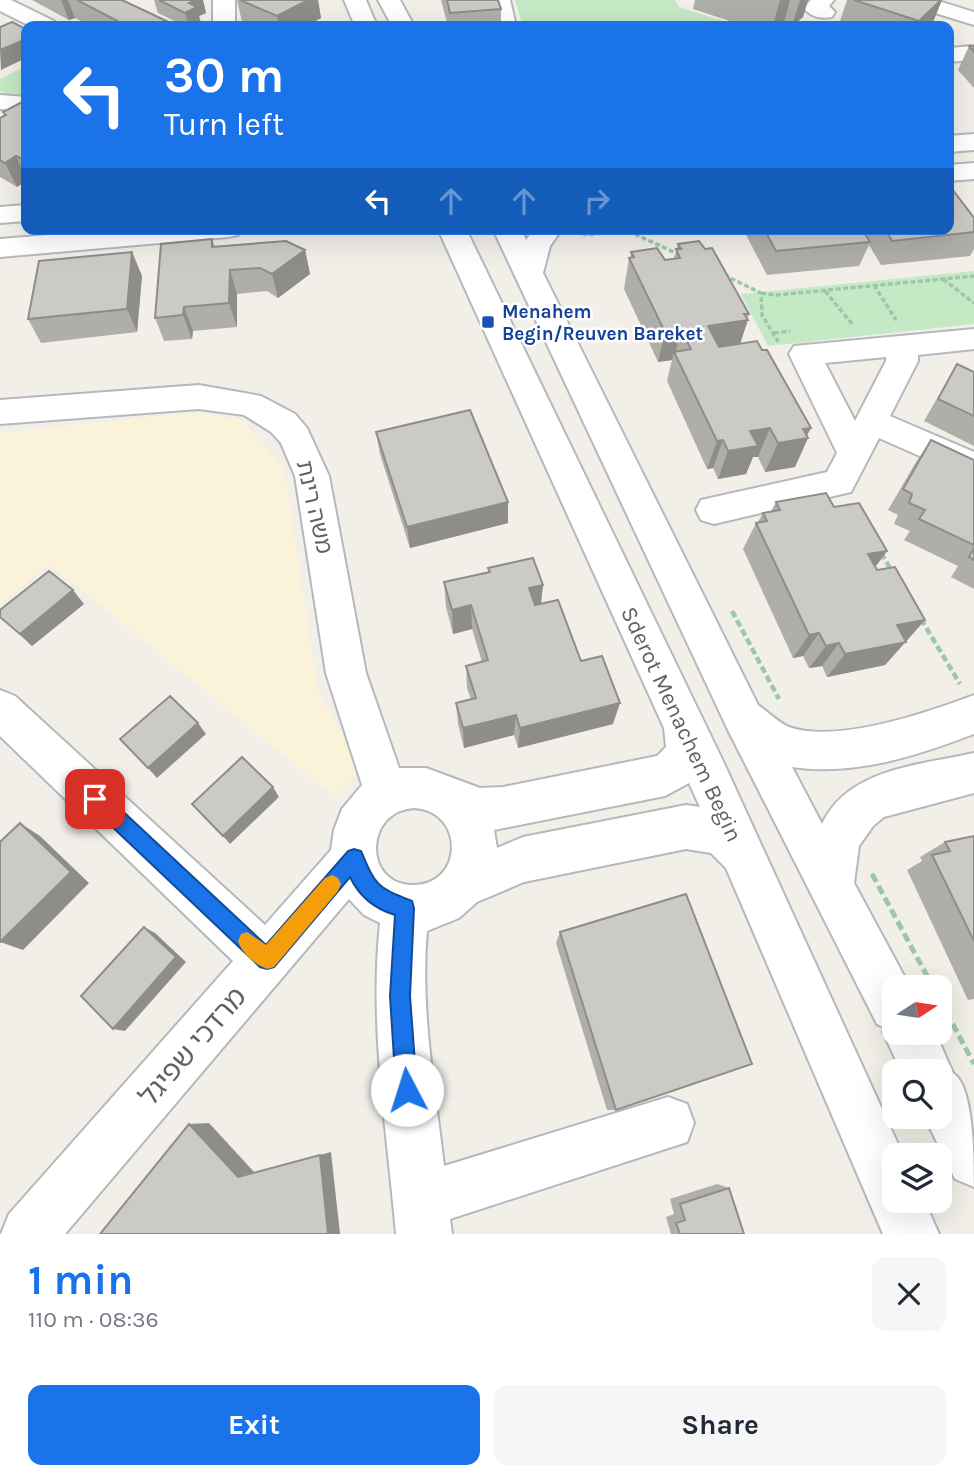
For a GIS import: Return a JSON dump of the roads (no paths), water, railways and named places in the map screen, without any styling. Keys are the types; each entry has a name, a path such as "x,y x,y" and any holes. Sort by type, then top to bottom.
{"street":[{"path":"224,0 224,21"},
{"path":"355,0 364,21"},
{"path":"389,0 400,21"},
{"path":"499,0 504,21"},
{"path":"913,0 974,19"},
{"path":"0,3 36,21"},
{"path":"954,55 974,53"},
{"path":"0,102 21,104"},
{"path":"954,144 974,142"},
{"path":"954,173 974,171"},
{"path":"0,215 21,213"},
{"path":"0,248 156,235"},
{"name":"Sderot Menachem Begin","path":"439,235 458,241 685,728 882,1170"},
{"path":"510,235 743,717 882,984"},
{"path":"528,274 536,246 544,235"},
{"path":"708,500 851,459 902,361 899,333"},
{"path":"851,459 806,354 899,333 974,339"},
{"name":"משה רינת","path":"0,412 198,397 250,404 284,423 295,437 312,476 346,673 387,795"},
{"path":"871,421 974,467"},
{"path":"0,709 267,960"},
{"path":"743,717 775,741 817,750 882,742 919,734 952,724 972,709"},
{"path":"972,709 974,738"},
{"path":"685,728 688,738 683,760 665,775 503,808 480,809 424,787 405,788 387,795 372,806 355,839 354,858 360,877 371,892 386,903 405,908 435,904 459,887 523,860 686,827 725,836 741,852"},
{"path":"831,885 830,863 837,839 849,819 868,802 881,795 974,773"},
{"path":"456,801 467,815 475,843 473,862 459,887"},
{"name":"מרדכי שפיגל","path":"29,1234 354,858"},
{"path":"405,908 400,961 401,1015 422,1218 668,1123"},
{"path":"952,1117 974,1160"},
{"name":"Sderot Menachem Begin","path":"901,1213 911,1234"}],"place":[{"name":"Menahem Begin/Reuven Bareket","path":"488,322"}]}
